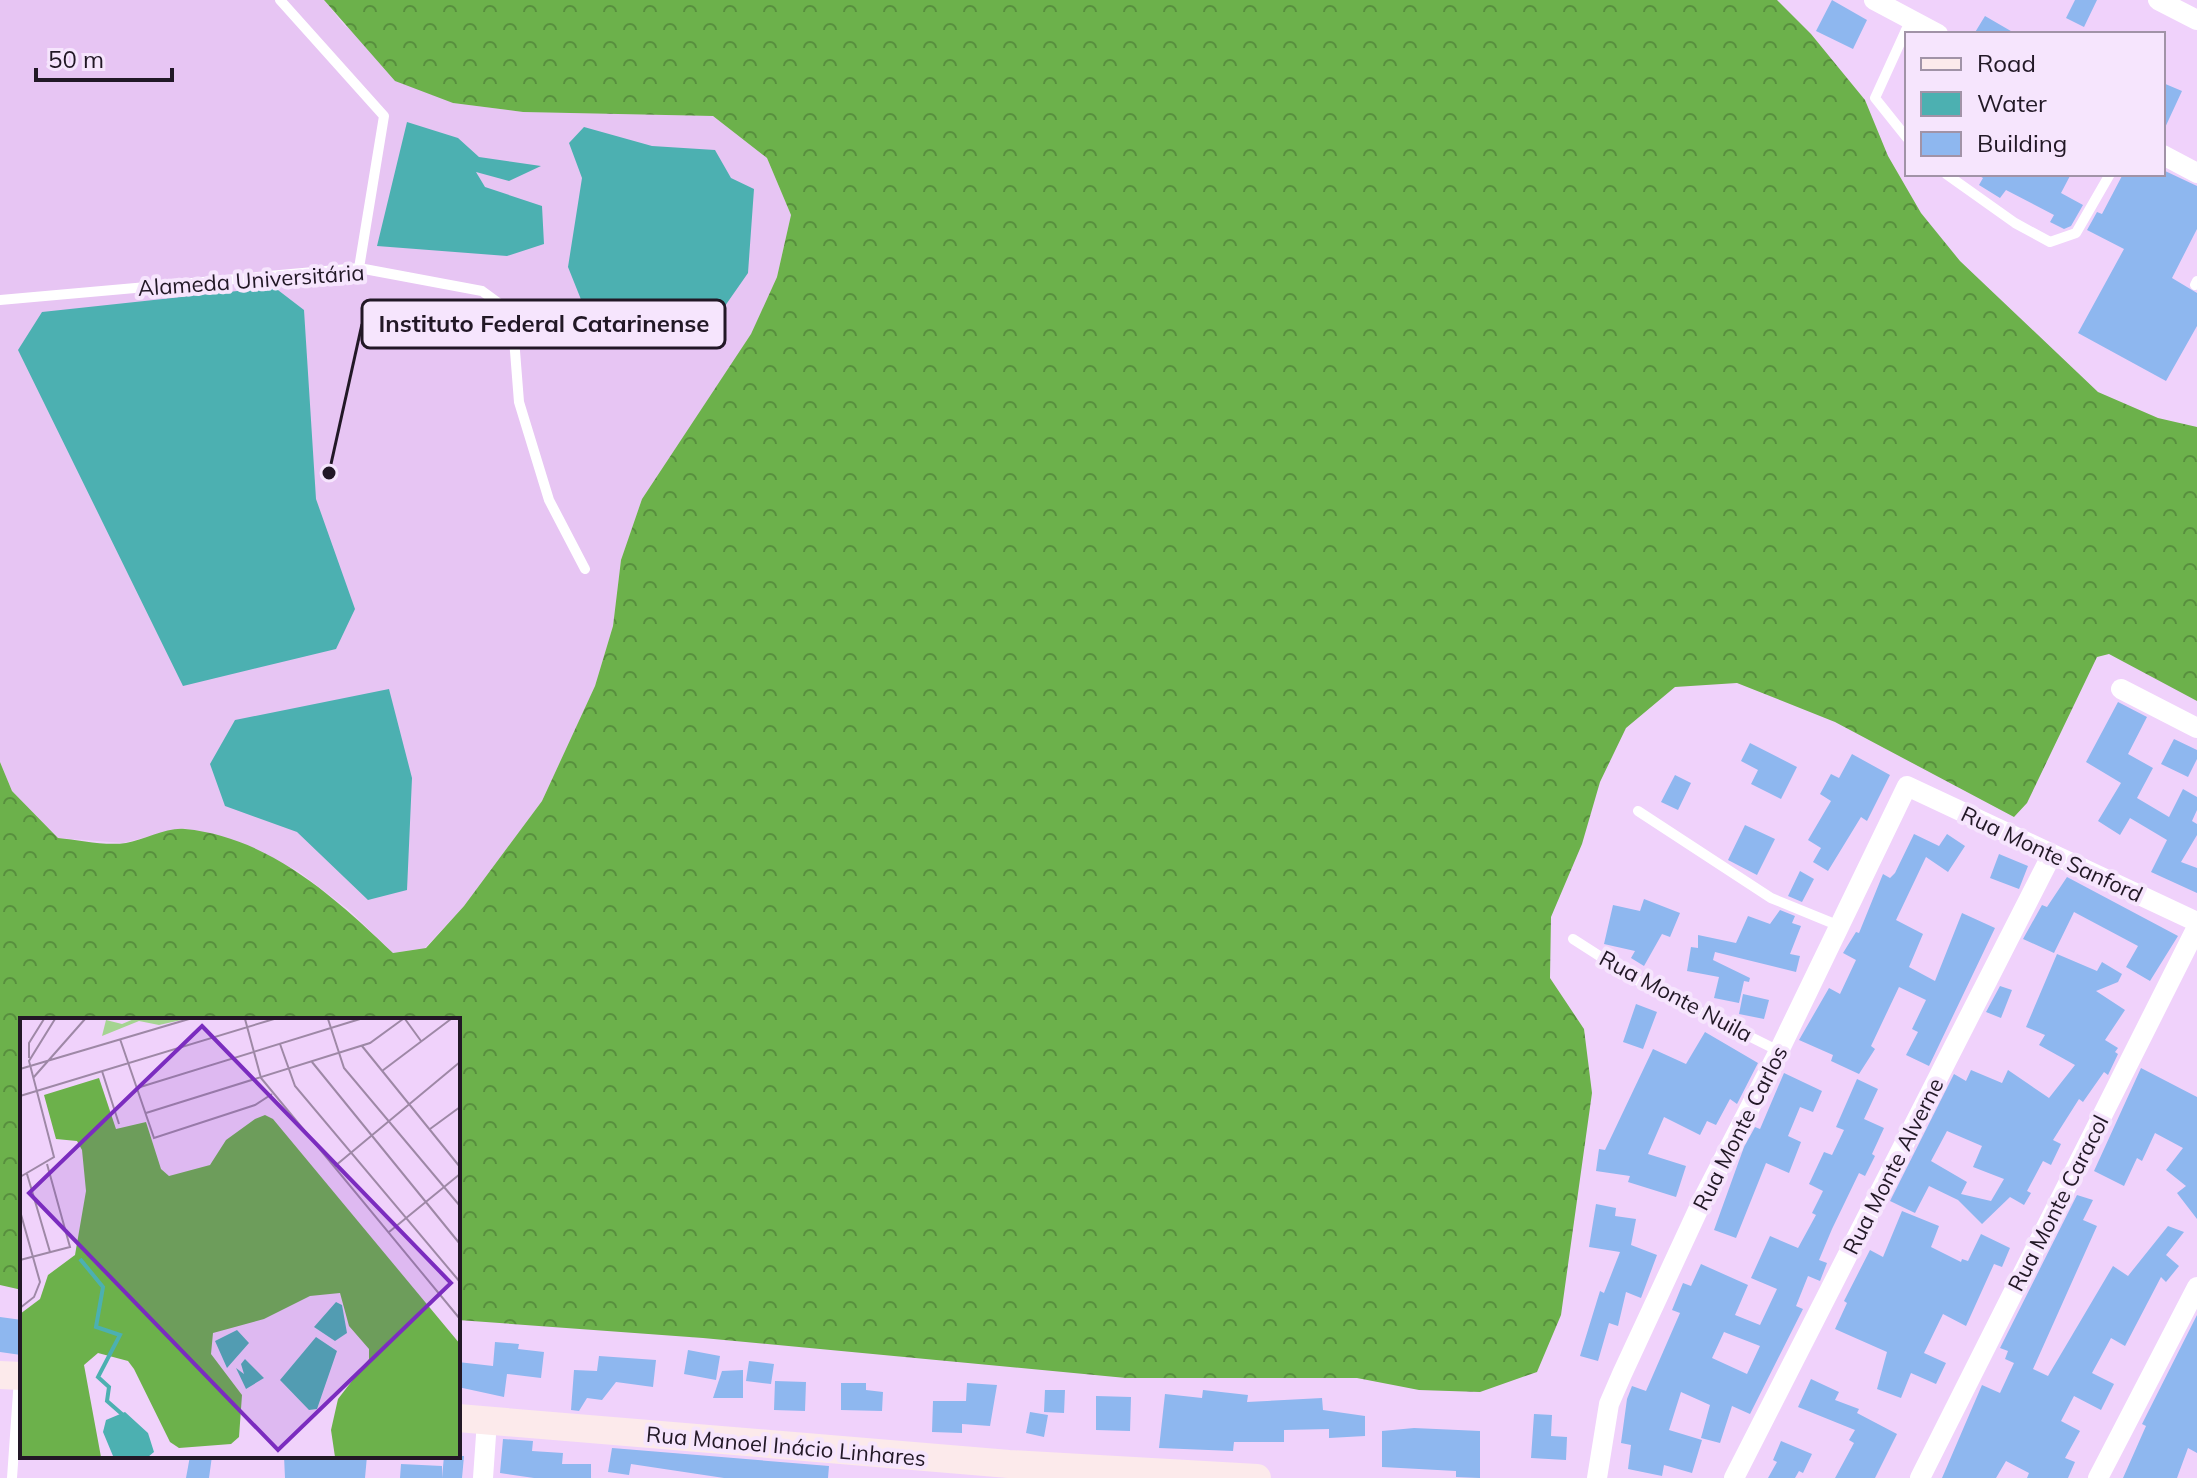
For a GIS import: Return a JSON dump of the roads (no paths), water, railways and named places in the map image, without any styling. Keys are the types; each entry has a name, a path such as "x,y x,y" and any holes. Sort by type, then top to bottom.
{"main road":[{"name":"Rua Manoel Inácio Linhares","path":"460,1418 1009,1471 1257,1478"}],"street":[{"path":"1874,0 1934,32"},
{"path":"2158,0 2197,20"},
{"path":"2165,156 2197,173"},
{"path":"2121,689 2197,728"},
{"name":"Rua Monte Sanford","path":"1907,786 2197,924"},
{"name":"Rua Monte Carlos","path":"1597,1478 1609,1404 1705,1195 1779,1051 1837,925 1907,786"},
{"name":"Rua Monte Alverne","path":"1734,1478 2052,854"},
{"name":"Rua Monte Caracol","path":"1920,1478 2197,924"},
{"path":"2098,1478 2197,1287"},
{"path":"483,1478 487,1421"}],"lane":[{"path":"280,0 384,116 359,268"},
{"path":"1905,32 1911,19"},
{"path":"1905,32 1875,98 1905,136"},
{"path":"1949,176 2015,223 2050,242 2076,233 2109,176"},
{"name":"Alameda Universitária","path":"0,300 359,268 482,291 512,313 519,402 549,500 585,569"},
{"path":"1638,811 1771,898 1837,925"},
{"name":"Rua Monte Nuila","path":"1573,939 1640,982 1779,1051"},
{"path":"12,1478 14,1376"}],"water":[{"path":"407,122 458,138 479,157 541,166 509,181 476,172 485,187 542,206 544,244 507,256 377,246"},
{"path":"584,127 652,146 715,150 731,178 754,189 748,273 704,336 594,332 568,267 582,178 569,143"},
{"path":"274,287 304,310 316,499 355,609 336,649 183,686 18,350 42,312"},
{"path":"389,689 412,778 407,890 368,900 297,832 225,806 210,764 235,720"}],"place":[{"name":"Instituto Federal Catarinense","path":"329,473"}]}
